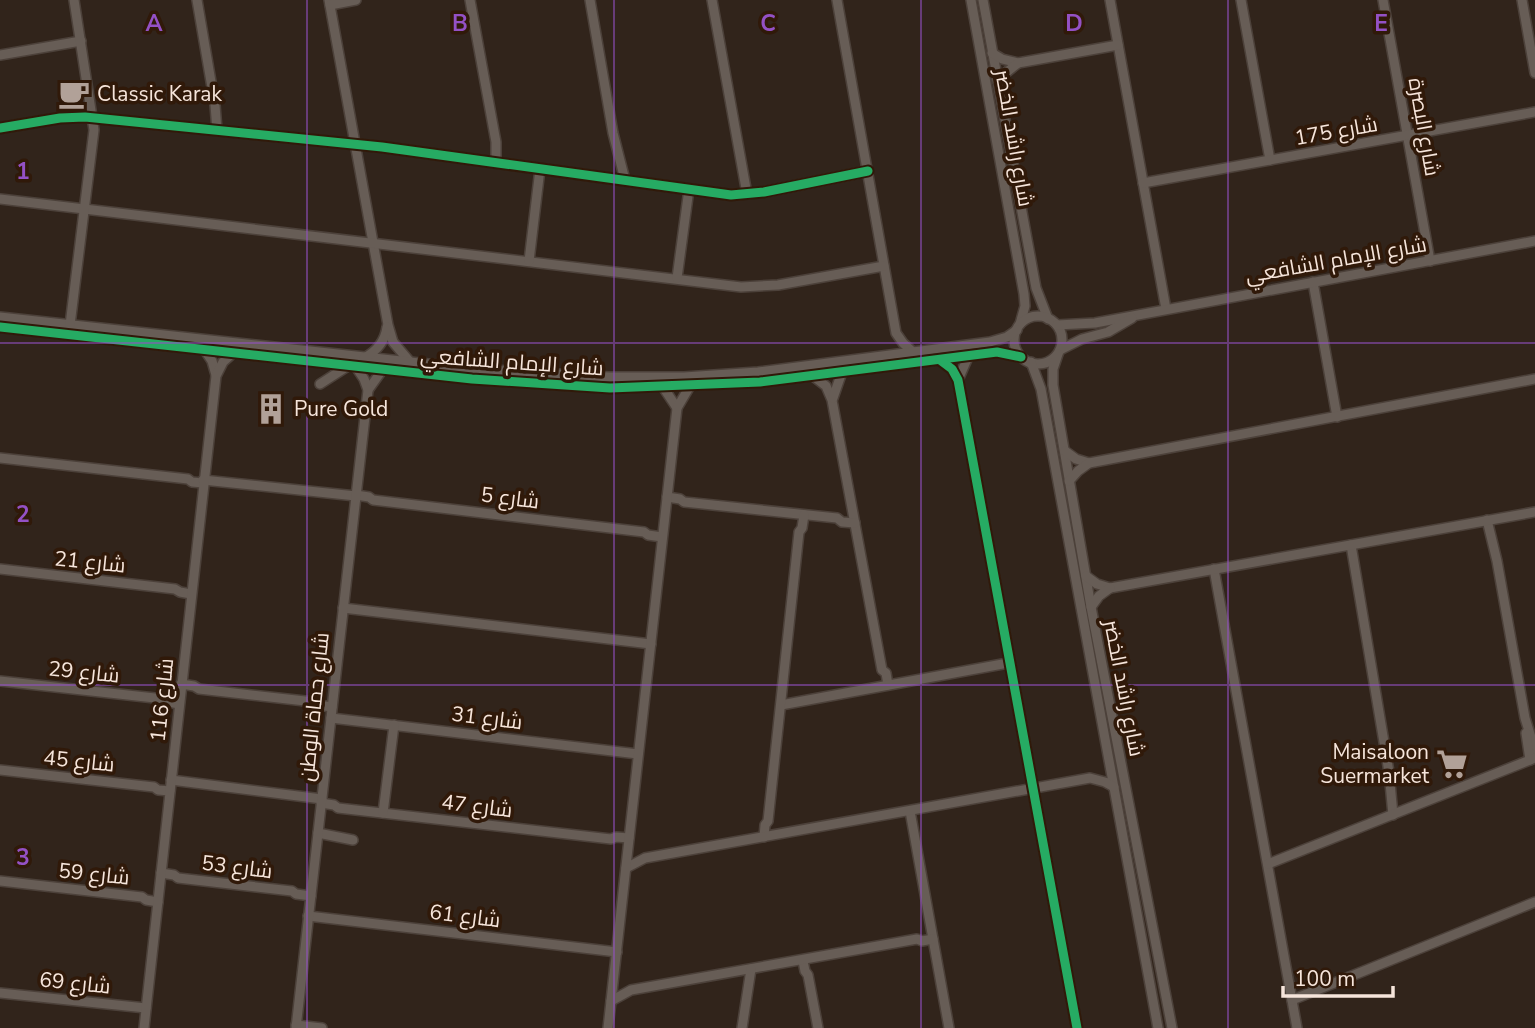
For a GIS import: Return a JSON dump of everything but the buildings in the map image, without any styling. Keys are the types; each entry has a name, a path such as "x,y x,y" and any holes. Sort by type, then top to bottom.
{"street":[{"path":"70,325 94,136 94,118 74,0"},
{"path":"197,0 217,130"},
{"path":"356,0 329,3 388,326 393,342 410,362"},
{"path":"470,0 496,142 496,162"},
{"path":"590,0 622,180"},
{"path":"712,0 747,194"},
{"path":"837,0 896,333 902,343 914,352"},
{"name":"شارع راشد الخضر","path":"971,0 1024,294 1025,306 1018,327"},
{"name":"شارع راشد الخضر","path":"983,0 1037,288 1048,318"},
{"path":"1110,0 1166,309"},
{"path":"1241,0 1270,160"},
{"name":"شارع البصرة","path":"1382,0 1430,261"},
{"path":"1522,0 1535,72"},
{"path":"0,55 81,41"},
{"path":"992,53 1018,63 1118,45"},
{"path":"998,80 1018,63"},
{"name":"شارع 175","path":"1143,183 1535,112"},
{"path":"0,128 68,117 94,118 496,162 723,194 747,194 867,171"},
{"path":"528,261 540,169"},
{"path":"677,278 689,189"},
{"path":"0,199 741,287 765,287 884,266"},
{"name":"شارع الإمام الشافعي","path":"1057,325 1085,324 1535,242"},
{"path":"1313,282 1338,416"},
{"name":"شارع الإمام الشافعي","path":"1059,352 1082,340 1113,330 1143,313"},
{"name":"شارع الإمام الشافعي","path":"0,317 364,358 535,374 647,377 758,372 996,341 1018,327"},
{"path":"1031,317 1048,318 1057,325 1062,340 1059,352 1048,362 1031,362 1021,356 1015,344 1018,327 1031,317"},
{"path":"364,358 378,348 388,326"},
{"name":"شارع الإمام الشافعي","path":"0,327 534,384 690,386 813,376 997,352 1021,356"},
{"path":"886,355 896,333"},
{"path":"204,349 212,361 216,376"},
{"name":"شارع راشد الخضر","path":"1059,352 1053,369 1053,385 1091,607 1171,1028"},
{"name":"شارع 116","path":"144,1028 216,376 223,362 233,353"},
{"path":"958,380 968,356"},
{"path":"940,360 952,369 958,380 1077,1028"},
{"name":"شارع راشد الخضر","path":"1031,362 1041,389 1158,1028"},
{"path":"320,384 352,366 364,379 368,390"},
{"name":"شارع حماة الوطن","path":"296,1026 368,390 383,369"},
{"path":"832,400 842,372"},
{"path":"813,376 826,386 832,400 885,685"},
{"path":"1069,481 1089,463 1535,379"},
{"path":"608,1028 677,408 690,386"},
{"path":"663,387 677,408"},
{"path":"1065,451 1076,459 1089,463"},
{"name":"شارع 5","path":"0,458 188,478 192,476 203,480 355,498 367,503 373,500 644,532 648,529 663,534"},
{"path":"667,500 680,499 684,502 855,519"},
{"path":"1091,607 1099,596 1110,588 1535,512"},
{"path":"767,836 765,825 768,821 799,532 803,526 801,514"},
{"path":"1268,864 1532,759 1490,520"},
{"path":"1348,545 1397,813"},
{"name":"شارع 21","path":"0,569 175,589 180,587 192,591"},
{"path":"1214,569 1297,1028"},
{"path":"1086,576 1097,584 1110,588"},
{"path":"343,608 650,644"},
{"path":"781,705 1008,663"},
{"name":"شارع 29","path":"0,681 164,699 180,694"},
{"path":"180,694 194,686 199,689 314,702 319,706 332,704"},
{"name":"شارع 31","path":"331,718 638,754"},
{"path":"1525,718 1535,750"},
{"path":"383,813 394,725"},
{"path":"626,868 645,858 1090,778 1103,769 1108,760"},
{"name":"شارع 45","path":"0,770 154,787 160,784 321,804"},
{"path":"1090,778 1114,787"},
{"name":"شارع 47","path":"321,804 332,811 338,808 611,839 616,837 645,858"},
{"path":"910,811 949,1028"},
{"path":"318,833 353,840"},
{"name":"شارع 53","path":"161,876 172,880 178,878 292,891 298,895 311,893"},
{"name":"شارع 59","path":"0,881 142,897 146,900 158,899"},
{"path":"1292,1000 1535,902"},
{"name":"شارع 61","path":"308,916 617,951"},
{"path":"612,987 631,990 932,936"},
{"path":"806,960 818,1028"},
{"path":"742,1028 747,970"},
{"path":"611,1001 631,990"},
{"name":"شارع 69","path":"0,993 146,1008"},
{"path":"296,1026 322,1028"}],"cycle path":[{"path":"0,128 60,118 85,117 382,147 731,195 764,192 868,171"},
{"path":"0,327 472,379 610,388 760,382 997,352 1021,357"},
{"path":"940,360 952,369 958,380 1077,1028"}],"place":[{"name":"Classic Karak","path":"74,94"},
{"name":"Pure Gold","path":"271,409"},
{"name":"Maisaloon Suermarket","path":"1452,764"}]}
